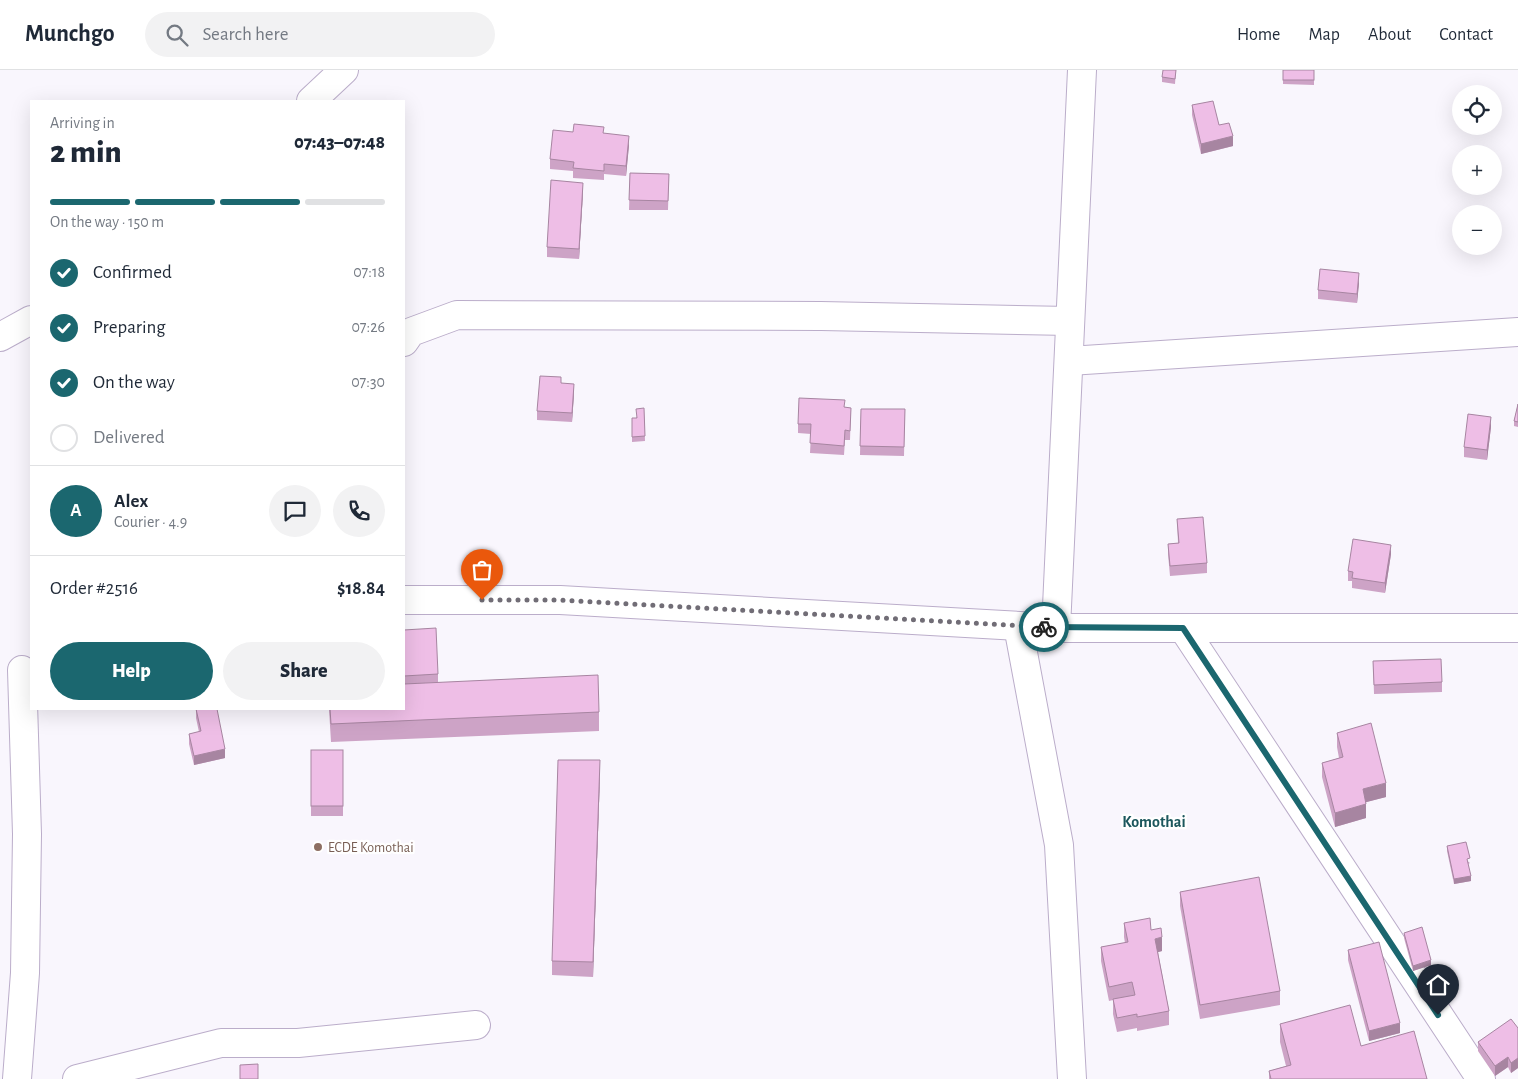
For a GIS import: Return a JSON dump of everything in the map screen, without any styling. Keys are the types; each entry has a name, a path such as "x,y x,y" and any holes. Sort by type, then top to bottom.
{"street":[{"path":"312,100 344,70"},
{"path":"1056,628 1082,70"},
{"path":"405,341 411,332 457,315 821,316 1070,321"},
{"path":"0,337 30,321"},
{"path":"1069,360 1518,332"},
{"path":"405,600 560,600 1056,628 1518,628"},
{"path":"1018,626 1058,845 1072,1079"},
{"path":"1183,628 1481,1079"},
{"path":"17,1079 25,963 27,834 18,671"},
{"path":"77,1079 221,1043 298,1043 476,1025"}],"building":[{"path":"1163,70 1176,70 1175,79 1162,77"},
{"path":"1283,70 1314,70 1314,80 1283,80"},
{"path":"1213,101 1219,125 1229,123 1233,136 1201,144 1192,105"},
{"path":"574,124 604,127 603,133 629,136 626,166 604,164 604,171 573,168 574,162 550,159 553,130 573,132"},
{"path":"630,173 669,174 668,201 629,200"},
{"path":"551,180 583,183 579,249 547,247"},
{"path":"1320,269 1359,273 1357,294 1318,290"},
{"path":"540,376 561,377 561,383 574,384 572,413 537,411"},
{"path":"799,398 845,400 844,407 851,408 850,431 845,430 844,446 810,443 811,424 798,424"},
{"path":"1518,404 1518,422 1514,421"},
{"path":"644,408 645,436 632,437 632,418 637,418 636,409"},
{"path":"861,409 905,409 904,447 860,446"},
{"path":"1468,414 1491,417 1487,450 1464,447"},
{"path":"1203,517 1207,563 1170,566 1168,544 1179,543 1177,519"},
{"path":"1353,539 1391,545 1385,583 1352,578 1353,572 1348,571"},
{"path":"436,628 438,674 405,676 405,630"},
{"path":"1441,659 1442,682 1374,685 1373,661"},
{"path":"598,675 599,712 331,724 330,710 405,710 405,684"},
{"path":"196,710 217,710 225,749 194,756 189,734 201,731"},
{"path":"1371,723 1386,783 1363,789 1366,804 1335,813 1322,763 1343,757 1337,733"},
{"path":"311,750 343,750 343,806 311,806"},
{"path":"558,760 600,760 593,962 552,961"},
{"path":"1466,842 1470,858 1467,859 1471,876 1454,879 1447,846"},
{"path":"1259,877 1280,991 1200,1005 1180,892"},
{"path":"1150,918 1151,930 1161,928 1162,937 1155,939 1169,1011 1137,1017 1137,1014 1117,1018 1113,999 1135,995 1132,982 1109,987 1101,947 1128,942 1124,923"},
{"path":"1422,927 1431,960 1413,966 1404,933"},
{"path":"1379,942 1400,1023 1369,1031 1348,950"},
{"path":"1350,1005 1361,1046 1414,1031 1427,1079 1271,1079 1269,1071 1291,1065 1280,1024"},
{"path":"1511,1019 1518,1028 1518,1058 1511,1063 1508,1057 1495,1066 1478,1042"},
{"path":"258,1064 258,1079 240,1079 240,1065"}],"way so far":[{"path":"482,600 560,600 1044,627"}],"place":[{"name":"ECDE Komothai","path":"318,847"}],"district":[{"name":"Komothai","path":"1154,821"}],"route":[{"path":"1044,627 1183,628 1438,1015"}]}
